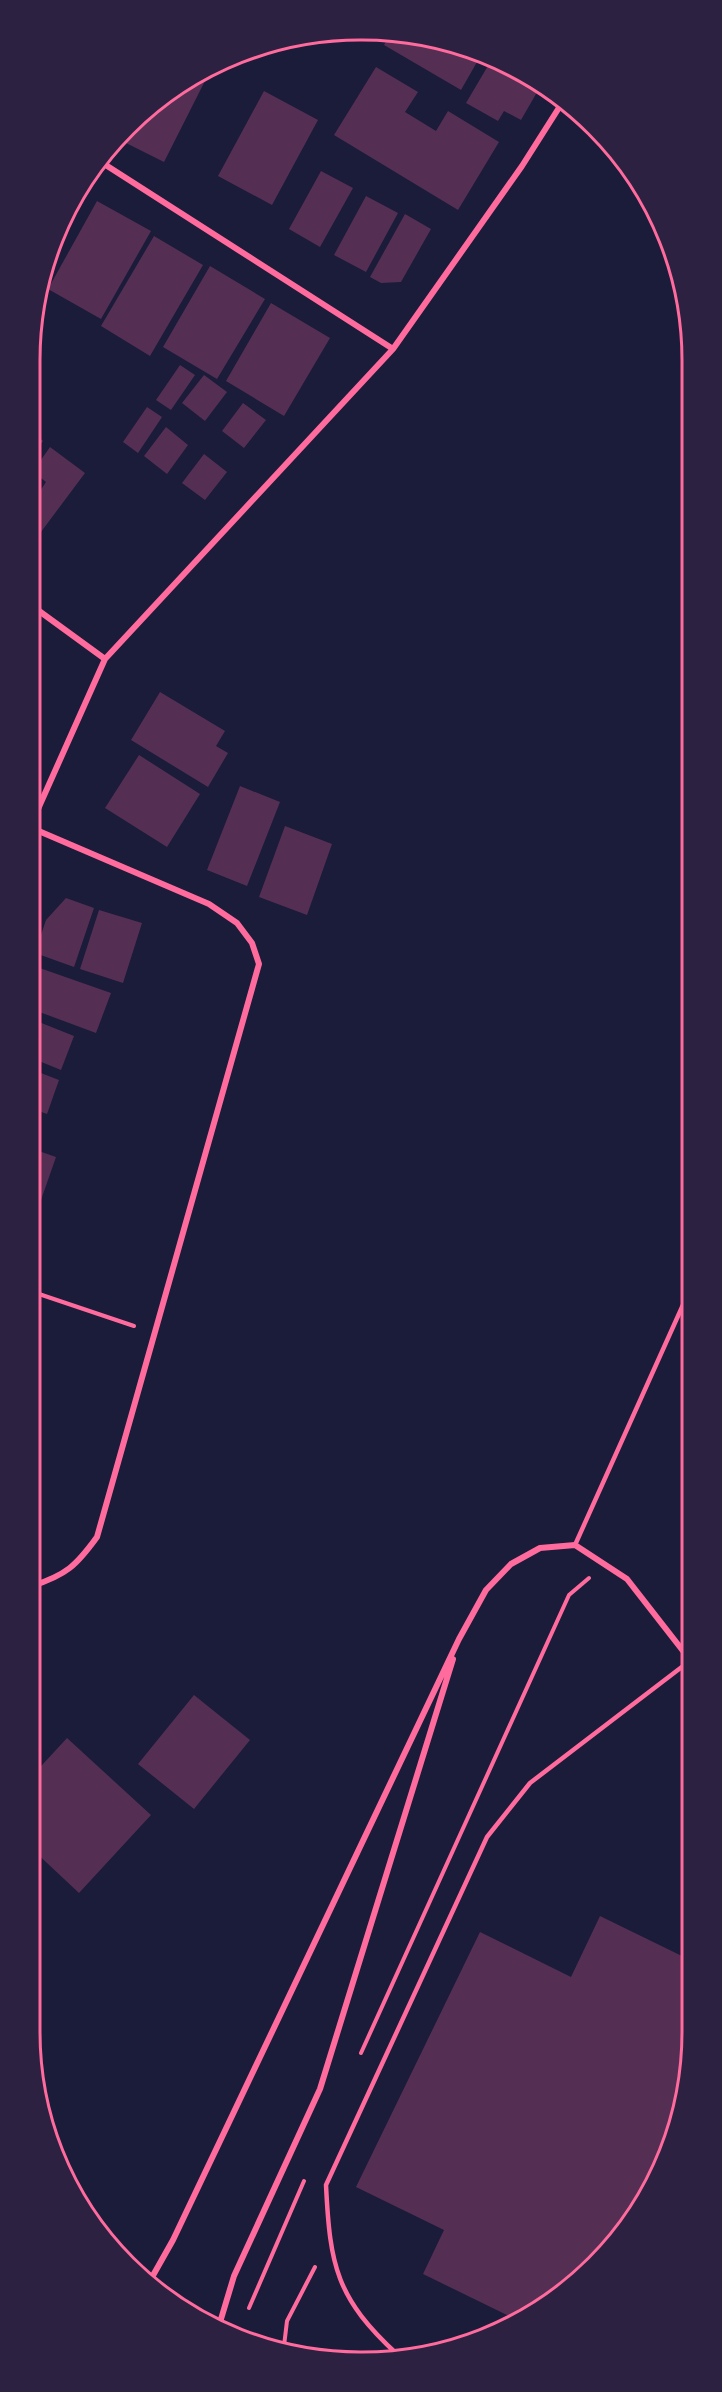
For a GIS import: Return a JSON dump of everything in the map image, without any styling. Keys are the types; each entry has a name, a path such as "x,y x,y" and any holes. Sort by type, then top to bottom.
{"street":[{"path":"40,805 105,659 393,349 522,166 558,109"},
{"path":"107,166 393,349"},
{"path":"40,612 105,659"},
{"path":"40,832 209,904 237,923 252,944 259,964 97,1537 81,1560 58,1577 40,1583"},
{"path":"153,2275 173,2240 459,1639 486,1590 511,1564 540,1548 575,1545 627,1579 682,1650"},
{"path":"221,2319 234,2276 320,2090 459,1639"}],"lane":[{"path":"575,1545 682,1307"},
{"path":"392,2350 377,2336 354,2307 339,2278 330,2240 326,2185 487,1837 530,1784 682,1667"}],"path":[{"path":"40,1294 154,1332"},
{"path":"358,2061 568,1595 588,1579 600,1560"},
{"path":"248,2311 306,2178"},
{"path":"284,2342 287,2320 330,2240"}],"building":[{"path":"386,41 403,43 444,51 477,62 461,90 384,45"},
{"path":"376,67 418,92 405,112 436,131 448,111 499,142 458,210 334,135"},
{"path":"487,67 536,93 521,120 504,111 498,121 466,103"},
{"path":"205,81 164,162 126,143 166,107"},
{"path":"264,91 318,120 272,205 218,176"},
{"path":"321,171 353,188 320,247 289,229"},
{"path":"366,196 398,213 366,272 334,255"},
{"path":"97,201 151,231 101,319 49,289"},
{"path":"405,214 431,229 401,282 381,283 370,277"},
{"path":"154,236 203,265 150,356 101,326"},
{"path":"210,266 265,299 217,379 163,347"},
{"path":"271,303 330,338 284,416 226,381"},
{"path":"180,365 195,375 171,410 156,400"},
{"path":"204,375 227,392 205,421 182,403"},
{"path":"243,403 266,420 244,448 222,431"},
{"path":"147,407 162,417 138,453 123,442"},
{"path":"166,427 188,445 167,474 144,456"},
{"path":"50,447 85,473 40,533 40,491 46,482 40,477 40,461"},
{"path":"204,454 227,472 205,500 182,483"},
{"path":"160,692 225,731 216,746 228,753 208,787 131,740"},
{"path":"139,755 200,794 167,847 105,808"},
{"path":"240,786 280,802 247,886 207,870"},
{"path":"285,826 332,844 307,915 259,897"},
{"path":"66,898 94,908 74,967 40,955 40,938 46,920"},
{"path":"99,910 142,923 123,983 80,969"},
{"path":"40,968 111,993 96,1033 40,1012"},
{"path":"40,1022 74,1036 61,1070 40,1061"},
{"path":"40,1073 59,1080 47,1114 40,1112"},
{"path":"40,1151 56,1157 40,1200"},
{"path":"194,1695 250,1740 194,1809 138,1764"},
{"path":"67,1738 151,1815 79,1893 40,1856 40,1767"},
{"path":"600,1916 682,1956 682,2031 679,2073 671,2114 657,2154 639,2191 627,2209 588,2258 556,2285 508,2316 423,2274 444,2230 356,2187 480,1932 571,1977"}]}
